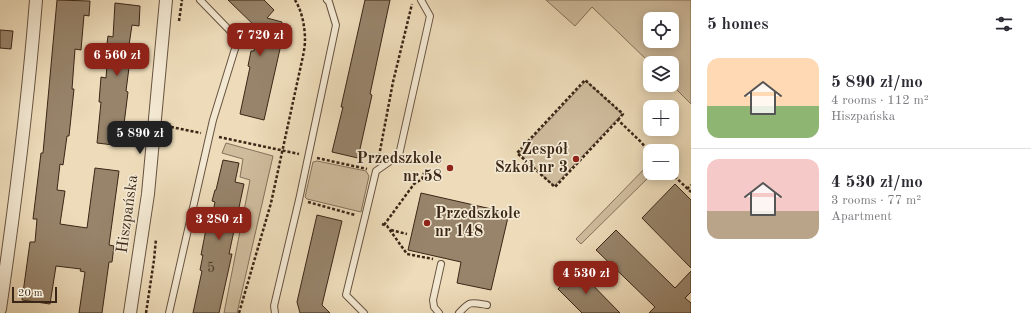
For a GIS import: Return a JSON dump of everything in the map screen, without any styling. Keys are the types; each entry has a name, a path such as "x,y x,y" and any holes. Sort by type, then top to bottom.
{"street":[{"path":"0,309 21,148 36,0"},
{"name":"Hiszpańska","path":"130,313 148,194 166,0"}],"lane":[{"path":"169,313 213,120 238,39 200,0"},
{"path":"275,313 274,306 299,200 336,25 330,2 327,0"},
{"path":"364,313 346,295 376,171 399,155 430,16 421,0"},
{"path":"439,313 434,307 433,300 441,264"},
{"path":"459,313 466,305 470,303 486,305"}],"path":[{"path":"238,313 271,203 302,63 305,40 304,26 299,6 295,0"},
{"path":"166,126 210,134 376,171 393,82 413,0"},
{"path":"585,80 623,114 618,120 555,187 518,153 585,80"},
{"path":"618,120 643,144"},
{"path":"424,173 422,179 414,184 383,224 387,226 407,254 435,260"},
{"path":"678,180 691,192"},
{"path":"687,189 691,185"},
{"path":"299,200 365,218"},
{"path":"390,230 407,234"}],"shaded area":[{"path":"546,0 691,0 691,104 679,92 679,56 643,56 592,7 575,26"},
{"path":"586,81 622,114 554,186 519,153"},
{"path":"226,143 273,156 237,313 224,313 250,180 240,177 243,159 222,153"},
{"path":"317,161 366,171 369,176 361,212 307,199 305,197 313,162"},
{"path":"643,170 643,180 646,180 581,244 576,239"}],"building":[{"path":"57,0 90,1 89,16 84,15 81,50 75,49 72,89 74,89 69,136 67,136 63,165 60,164 57,190 65,191 60,224 87,228 95,168 119,171 109,245 114,246 112,262 109,262 102,313 79,313 85,272 80,271 81,269 56,266 50,304 22,300 30,242 35,242 37,219 33,219 41,153 43,153"},
{"path":"228,0 264,0 274,10 267,18 282,22 280,32 282,40 264,120 240,114 250,67 248,66 251,51 254,51 259,30"},
{"path":"365,0 390,0 370,94 372,95 358,158 332,152 343,107 341,107"},
{"path":"115,3 140,6 139,26 132,25 128,52 131,52 126,91 128,92 122,146 97,143 101,102 99,102 101,77 106,78 108,51 106,51 108,36 113,37"},
{"path":"0,30 13,31 11,49 0,48"},
{"path":"223,160 239,163 235,182 244,184 229,254 232,254 219,313 193,313 202,271 200,270 203,255 201,255 207,224 210,225 215,202 212,201"},
{"path":"675,184 691,200 691,268 642,218"},
{"path":"421,193 509,213 491,290 457,283 461,262 408,250"},
{"path":"317,215 342,221 322,305 330,313 300,313 297,302"},
{"path":"616,230 675,288 691,271 691,292 685,298 691,303 691,313 649,313 655,307 596,250"},
{"path":"577,269 620,313 582,313 558,289"}],"place":[{"name":"Zespół Szkół nr 3","path":"576,159"},
{"name":"Przedszkole nr 58","path":"450,168"},
{"name":"Przedszkole nr 148","path":"427,223"}]}
